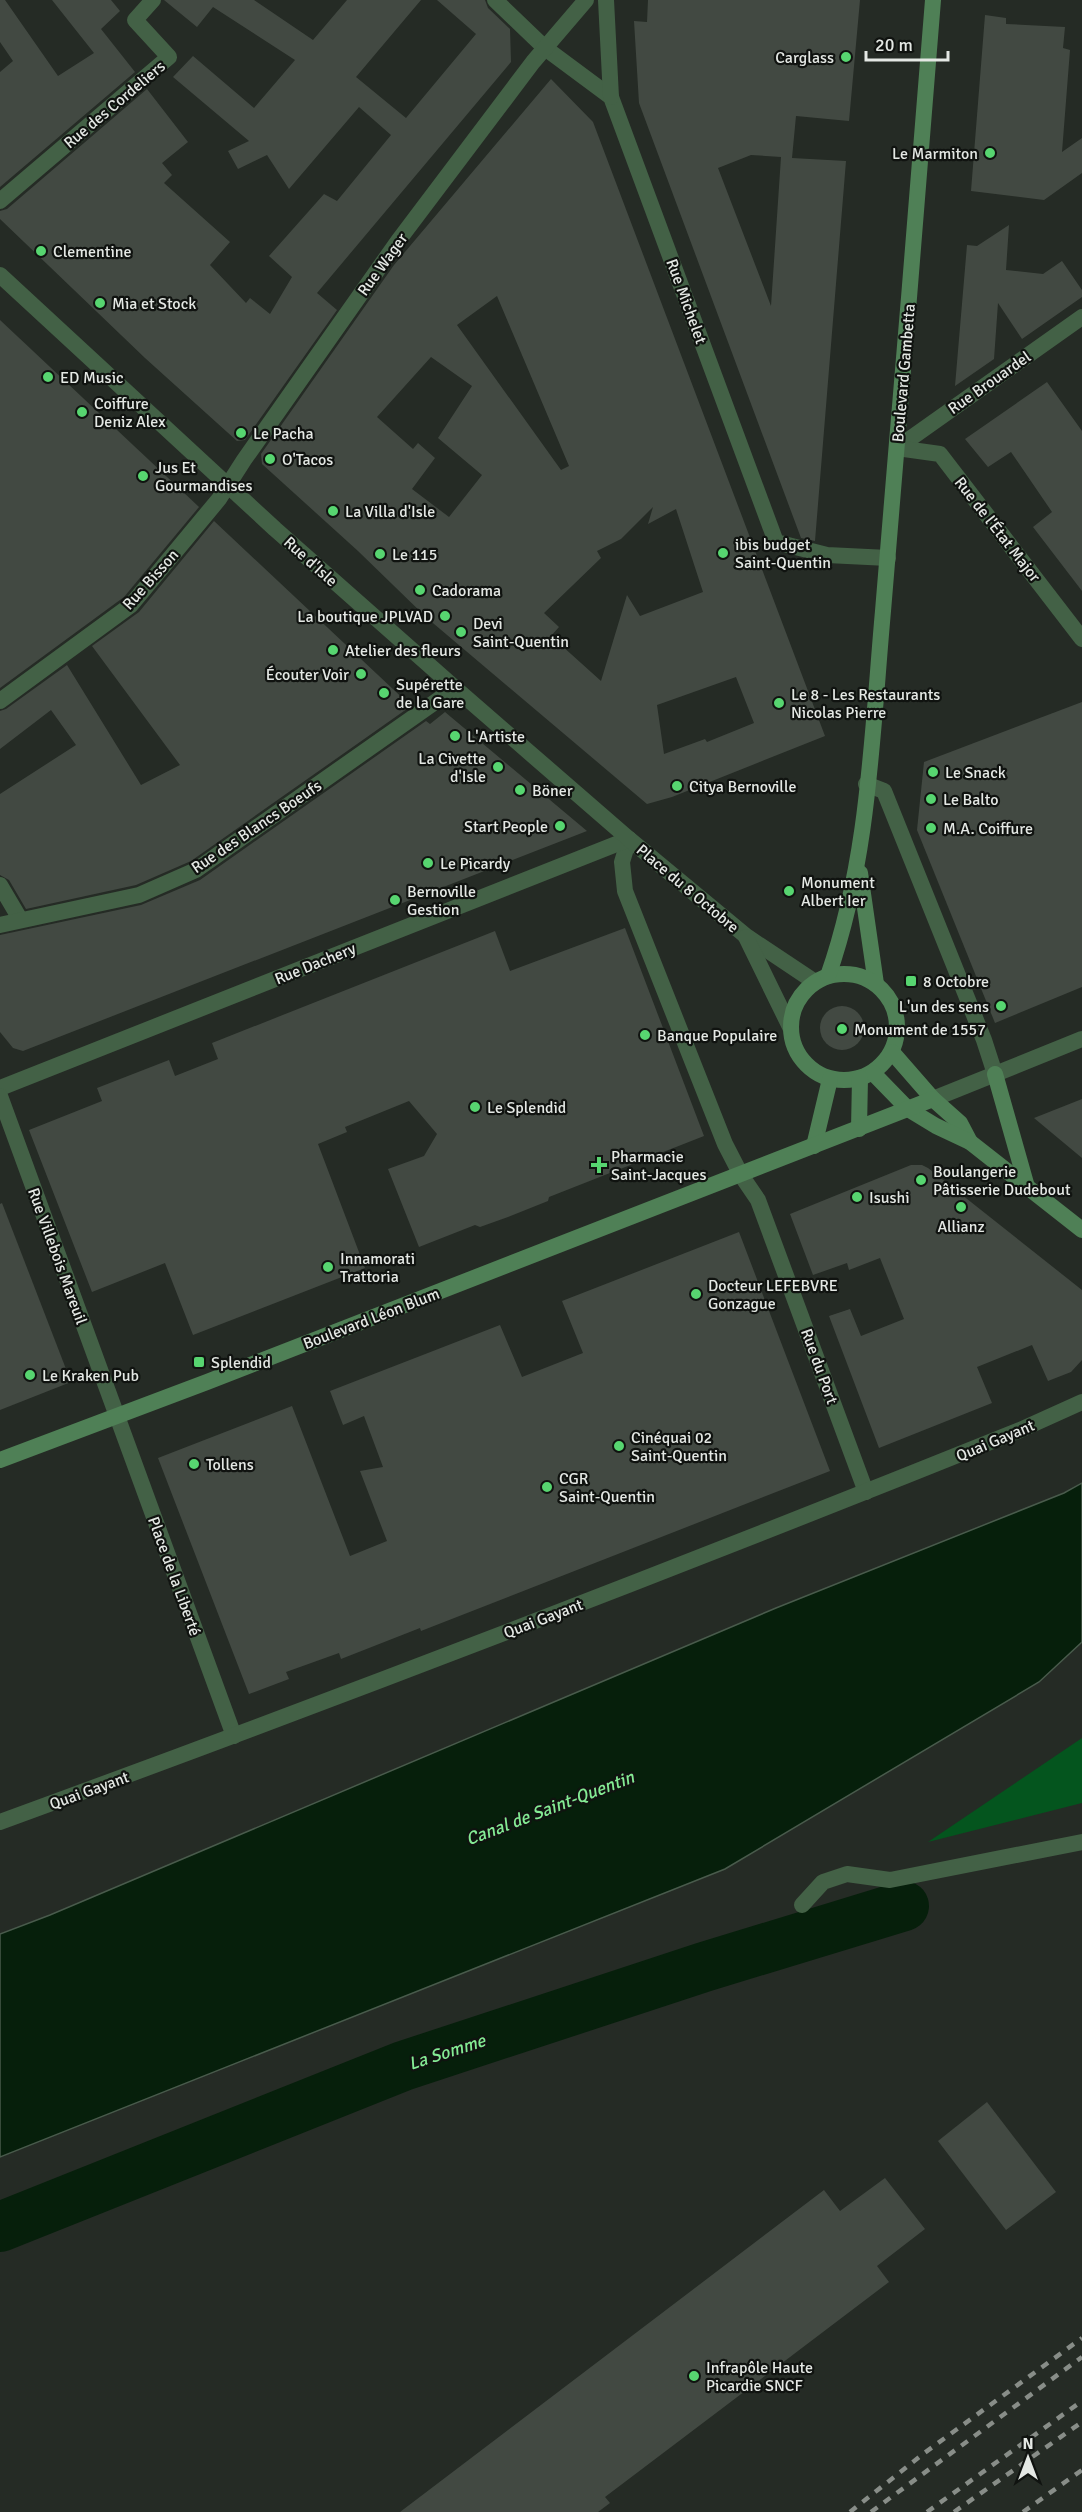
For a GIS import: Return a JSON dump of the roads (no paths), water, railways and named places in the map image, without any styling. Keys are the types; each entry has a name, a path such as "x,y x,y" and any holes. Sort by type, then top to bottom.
{"main road":[{"name":"Boulevard Gambetta","path":"866,784 888,558 933,0"},
{"path":"790,1028 795,1005 803,992 821,979 837,950 858,864 866,784"},
{"path":"858,864 876,984"},
{"path":"814,1146 830,1079 846,1080 867,1076 892,1052 897,1028 895,1011 887,996 876,984 853,974 821,979"},
{"name":"Place du 8 Octobre","path":"790,1028 795,1050 804,1063 816,1073 830,1079"},
{"path":"892,1052 933,1099 960,1124 970,1142"},
{"path":"995,1074 1028,1187"},
{"path":"867,1076 908,1109 936,1126 970,1142 1082,1230"},
{"path":"859,1129 867,1076"},
{"path":"741,1175 933,1099"},
{"name":"Boulevard Léon Blum","path":"0,1460 741,1175"}],"street":[{"name":"Rue des Cordeliers","path":"0,201 169,57 135,20 153,0"},
{"path":"495,0 545,48 612,97"},
{"name":"Rue Wager","path":"228,485 398,241 545,48 586,0"},
{"path":"606,0 612,97"},
{"name":"Rue Michelet","path":"612,97 776,542 827,555 888,558"},
{"name":"Rue d'Isle","path":"0,275 228,485 454,688 629,839"},
{"name":"Rue Brouardel","path":"897,448 1082,317"},
{"name":"Rue de l'État Major","path":"897,448 940,454 1082,639"},
{"name":"Rue Bisson","path":"0,701 131,605 228,485"},
{"name":"Rue des Blancs Boeufs","path":"0,925 139,895 196,870 454,688"},
{"path":"866,784 884,791 984,1040 995,1074"},
{"name":"Place du 8 Octobre","path":"629,839 746,936 821,979"},
{"name":"Rue Dachery","path":"0,1088 629,839"},
{"name":"Rue du Port","path":"629,839 622,862 625,891 725,1144 741,1175 758,1200 866,1492"},
{"path":"0,885 20,919"},
{"name":"Place du 8 Octobre","path":"746,936 790,1028"},
{"path":"933,1099 1082,1039"},
{"name":"Rue Villebois Mareuil","path":"0,1096 117,1416"},
{"name":"Quai Gayant","path":"0,1822 234,1736 866,1492 1020,1430 1082,1402"},
{"name":"Place de la Liberté","path":"117,1416 234,1736"},
{"path":"802,1905 823,1882 847,1874 890,1880 1082,1842"}],"water":[{"name":"Canal de Saint-Quentin","path":"1082,1483 1082,1642 1039,1682 725,1869 0,2157 0,1934 50,1915 776,1608 1064,1493"}],"waterway":[{"name":"La Somme","path":"0,2227 403,2066 704,1967 904,1906"}],"railway":[{"path":"850,2512 923,2454 1082,2338"},
{"path":"871,2512 1082,2357"},
{"path":"927,2512 1082,2401"},
{"path":"954,2512 1082,2422"},
{"path":"1023,2512 1082,2470"}],"place":[{"name":"Carglass","path":"846,57"},
{"name":"Le Marmiton","path":"990,153"},
{"name":"Clementine","path":"41,251"},
{"name":"Mia et Stock","path":"100,303"},
{"name":"ED Music","path":"48,377"},
{"name":"Coiffure Deniz Alex","path":"82,412"},
{"name":"Le Pacha","path":"241,433"},
{"name":"O'Tacos","path":"270,459"},
{"name":"Jus Et Gourmandises","path":"143,476"},
{"name":"La Villa d'Isle","path":"333,511"},
{"name":"ibis budget Saint-Quentin","path":"723,553"},
{"name":"Le 115","path":"380,554"},
{"name":"Cadorama","path":"420,590"},
{"name":"La boutique JPLVAD","path":"445,616"},
{"name":"Devi Saint-Quentin","path":"461,632"},
{"name":"Atelier des fleurs","path":"333,650"},
{"name":"Écouter Voir","path":"361,674"},
{"name":"Supérette de la Gare","path":"384,693"},
{"name":"Le 8 - Les Restaurants Nicolas Pierre","path":"779,703"},
{"name":"L'Artiste","path":"455,736"},
{"name":"La Civette d'Isle","path":"498,767"},
{"name":"Le Snack","path":"933,772"},
{"name":"Citya Bernoville","path":"677,786"},
{"name":"Böner","path":"520,790"},
{"name":"Le Balto","path":"931,799"},
{"name":"Start People","path":"560,826"},
{"name":"M.A. Coiffure","path":"931,828"},
{"name":"Le Picardy","path":"428,863"},
{"name":"Monument Albert Ier","path":"789,891"},
{"name":"Bernoville Gestion","path":"395,900"},
{"name":"8 Octobre","path":"911,981"},
{"name":"L'un des sens","path":"1001,1006"},
{"name":"Monument de 1557","path":"842,1029"},
{"name":"Banque Populaire","path":"645,1035"},
{"name":"Le Splendid","path":"475,1107"},
{"name":"Pharmacie Saint-Jacques","path":"599,1165"},
{"name":"Boulangerie Pâtisserie Dudebout","path":"921,1180"},
{"name":"Isushi","path":"857,1197"},
{"name":"Allianz","path":"961,1207"},
{"name":"Innamorati Trattoria","path":"328,1267"},
{"name":"Docteur LEFEBVRE Gonzague","path":"696,1294"},
{"name":"Splendid","path":"199,1362"},
{"name":"Le Kraken Pub","path":"30,1375"},
{"name":"Cinéquai 02 Saint-Quentin","path":"619,1446"},
{"name":"Tollens","path":"194,1464"},
{"name":"CGR Saint-Quentin","path":"547,1487"},
{"name":"Infrapôle Haute Picardie SNCF","path":"694,2376"}]}
